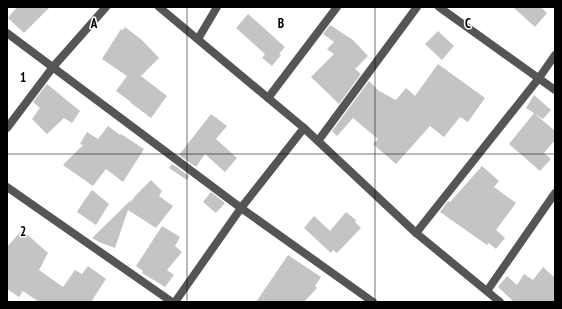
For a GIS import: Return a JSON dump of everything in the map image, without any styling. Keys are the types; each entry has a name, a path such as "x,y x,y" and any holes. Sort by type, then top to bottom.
{"street":[{"path":"7,128 53,67 106,7"},
{"path":"159,7 304,128 416,233 500,302"},
{"path":"198,39 217,7"},
{"path":"268,98 337,7"},
{"path":"318,141 417,7"},
{"path":"439,7 555,90"},
{"path":"7,33 241,208 373,302"},
{"path":"416,233 539,78 555,55"},
{"path":"7,187 173,302 241,208 304,128"},
{"path":"487,291 555,193"}],"building":[{"path":"17,7 50,7 24,33 8,18"},
{"path":"513,7 541,7 547,13 535,27"},
{"path":"248,14 285,47 279,54 281,55 272,66 262,58 265,54 236,28"},
{"path":"330,25 353,40 368,56 355,69 361,74 339,104 311,77 334,54 327,49 334,42 323,34"},
{"path":"125,27 143,41 159,58 141,76 167,96 151,118 116,91 127,76 102,59 121,29 123,30"},
{"path":"438,31 454,46 442,60 425,44"},
{"path":"438,64 485,98 468,122 460,117 444,137 430,126 396,164 373,144 378,139 353,118 337,136 332,131 369,81 379,91 396,100 406,88 415,96"},
{"path":"47,84 80,111 72,123 64,118 47,134 32,119 40,108 33,102"},
{"path":"534,95 551,110 543,119 535,114 555,131 555,140 544,153 551,159 540,171 509,144 534,113 526,108"},
{"path":"211,114 227,126 216,139 237,158 225,172 205,154 196,167 179,155"},
{"path":"108,126 144,149 123,182 106,169 93,186 63,165 83,145 80,144 87,132 98,139"},
{"path":"172,164 189,176 187,180 169,168"},
{"path":"482,166 499,181 494,187 516,203 496,230 505,238 496,249 489,243 487,245 440,212 448,201 450,202"},
{"path":"151,180 162,191 159,196 173,206 156,228 128,210 115,248 92,238 131,200 130,203"},
{"path":"92,190 109,204 96,225 77,212"},
{"path":"211,192 225,203 216,213 203,202"},
{"path":"346,212 356,220 355,222 361,228 337,253 333,250 331,253 304,228 314,216 330,231"},
{"path":"162,226 180,237 175,246 182,252 167,270 174,275 165,287 142,273 143,271 136,266"},
{"path":"22,230 48,253 39,270 63,287 75,270 82,274 88,266 106,279 91,302 39,302 23,291 19,297 7,289 7,247"},
{"path":"288,255 321,277 315,286 317,288 304,302 256,302"},
{"path":"543,267 555,278 555,302 514,302 498,287 507,276 517,285 524,274 533,280"}]}
